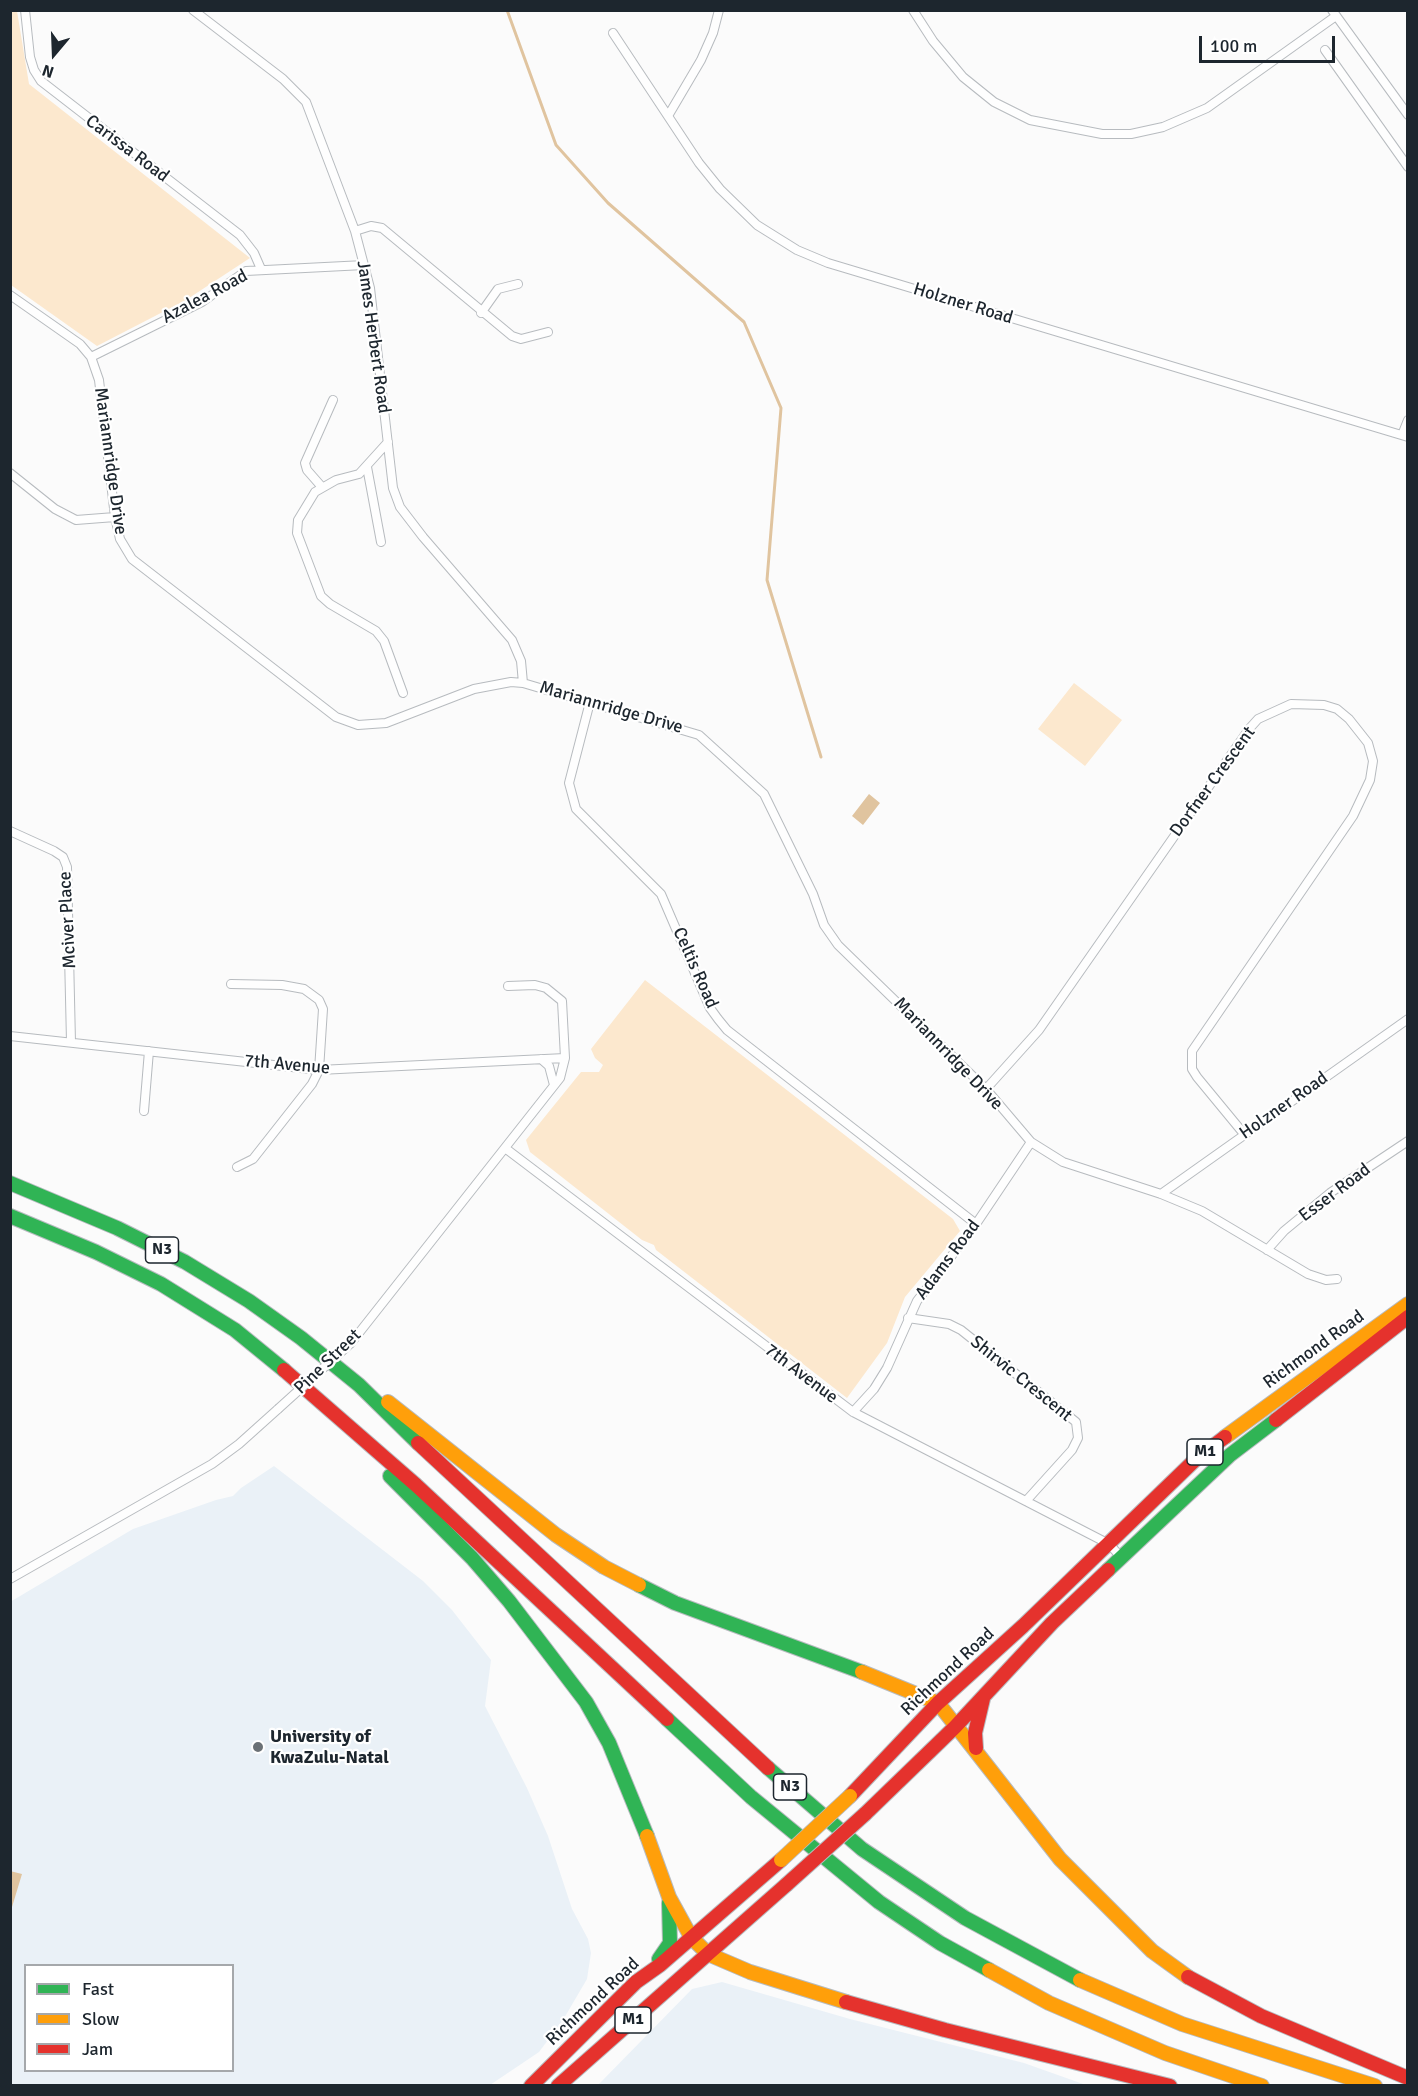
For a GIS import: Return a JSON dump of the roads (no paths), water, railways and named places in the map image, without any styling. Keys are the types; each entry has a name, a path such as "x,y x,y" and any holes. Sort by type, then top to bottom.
{"highway":[{"name":"N3","path":"10,1183 117,1228 185,1262 249,1301 301,1338 359,1386 679,1687 862,1849 965,1918 1070,1976 1182,2024 1375,2085"},
{"name":"N3","path":"10,1216 96,1252 188,1300 235,1330 334,1411 750,1797 879,1902 940,1943 1049,2003 1165,2053 1262,2085"},
{"name":"Richmond Road","path":"531,2085 636,1982 660,1965 781,1860 850,1796 938,1703 1219,1441 1407,1304"},
{"name":"Richmond Road","path":"558,2085 866,1814 955,1727 1052,1623 1230,1455 1407,1317"},
{"path":"359,1386 390,1403 556,1535 604,1567 675,1603 923,1695 938,1703 955,1727 976,1748 1060,1859 1152,1951 1190,1977 1261,2016 1407,2078"},
{"path":"334,1411 340,1427 441,1527 509,1601 586,1702 609,1743 634,1799 669,1897 691,1937 708,1954 750,1972 831,1998 945,2030 1170,2085"},
{"path":"976,1748 975,1733 984,1696"},
{"path":"636,1982 662,1957 670,1943 669,1897"}],"street":[{"name":"Carissa Road","path":"25,10 30,57 41,81 240,235 255,253 261,269"},
{"name":"James Herbert Road","path":"193,10 283,79 306,102 355,231 370,288 391,479 400,507 512,640 521,661 523,683"},
{"path":"668,116 701,60 713,33 719,10"},
{"path":"913,10 933,41 963,77 994,102 1030,120 1102,134 1131,134 1163,128 1207,108 1334,13 1407,115"},
{"name":"Holzner Road","path":"613,33 699,164 739,208 770,234 797,250 851,270 1405,436"},
{"path":"1325,50 1407,168"},
{"path":"355,231 371,226 382,228 482,313 516,338 548,332"},
{"name":"Azalea Road","path":"91,357 202,302 246,272 261,269 364,265"},
{"path":"482,313 498,289 518,284"},
{"path":"10,296 80,344 91,357"},
{"name":"Mariannridge Drive","path":"91,357 99,380 115,517 120,539 132,559 336,717 347,723 372,725 386,723 474,689 498,682 523,683 699,735 753,783 770,804 813,894 824,925 838,945 986,1089 1031,1142 1064,1162 1161,1194 1202,1211 1316,1278 1337,1279"},
{"path":"321,486 307,470 305,463 333,400"},
{"path":"1405,436 1407,420"},
{"path":"388,442 359,474 321,486 305,504 298,520 297,533 321,596 330,604 376,631 384,640 403,693"},
{"path":"367,467 381,542"},
{"path":"10,473 55,509 76,520 115,517"},
{"name":"Celtis Road","path":"590,702 569,783 576,809 661,894 710,1008 717,1019 727,1030 976,1224"},
{"name":"Dorfner Crescent","path":"986,1089 1039,1030 1249,729 1258,720 1291,704 1324,705 1349,718 1364,737 1373,761 1370,780 1353,816 1192,1051 1192,1069 1197,1077 1244,1134"},
{"name":"Mciver Place","path":"10,831 54,851 63,857 67,867 71,1042"},
{"path":"231,984 282,985 304,989 319,1000 323,1009 319,1070 312,1084 253,1159 237,1167"},
{"path":"508,986 535,985 559,997 564,1016 565,1058"},
{"name":"Holzner Road","path":"1161,1194 1407,1019"},
{"name":"7th Avenue","path":"10,1036 319,1070 565,1058"},
{"path":"144,1112 148,1051"},
{"name":"Pine Street","path":"10,1579 212,1464 239,1444 351,1343 554,1086 563,1069 565,1058"},
{"path":"541,1059 549,1066 554,1086"},
{"name":"Esser Road","path":"1267,1250 1284,1231 1330,1193 1407,1141"},
{"name":"Adams Road","path":"853,1412 874,1389 887,1368 916,1301 976,1224 1031,1142"},
{"name":"7th Avenue","path":"505,1148 853,1412 1109,1544 1122,1558"},
{"name":"Shirvic Crescent","path":"908,1318 949,1324 961,1330 1076,1422 1078,1438 1072,1450 1026,1501"}],"waterway":[{"path":"507,10 556,145 608,203 744,322 781,408 767,580 821,757"}],"place":[{"name":"University of KwaZulu-Natal","path":"258,1747"}]}
